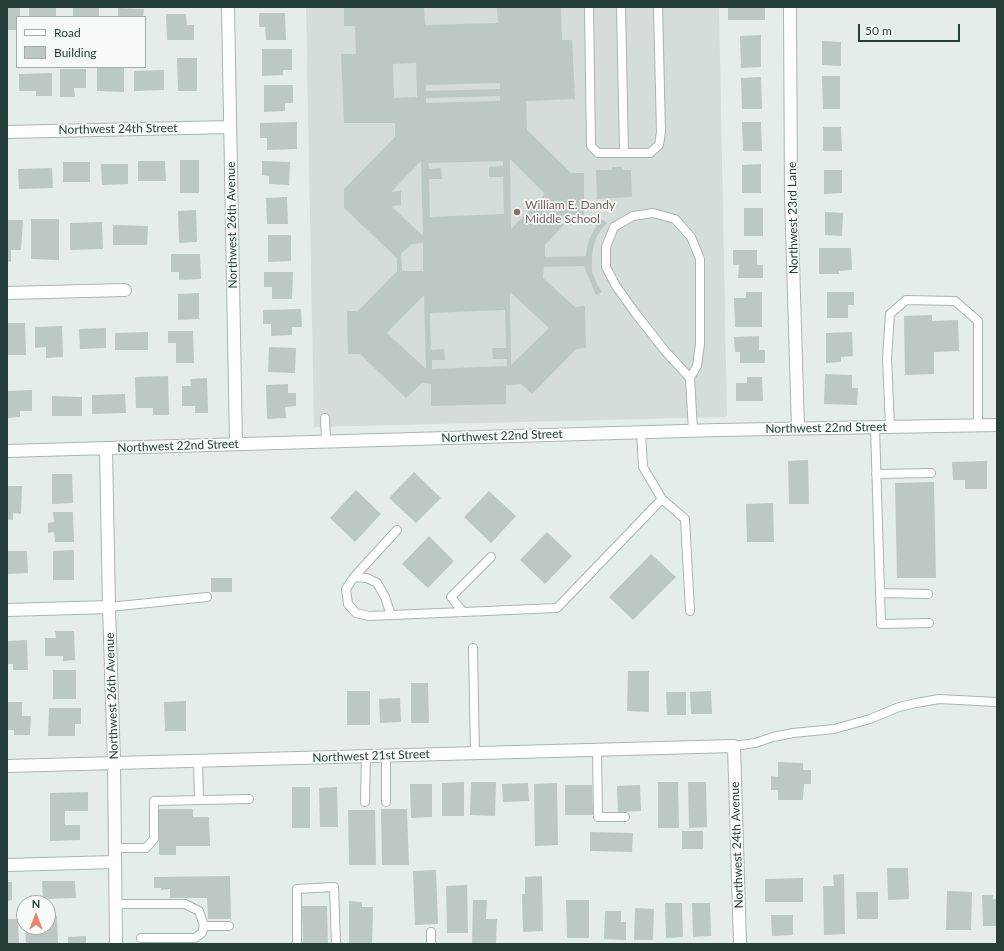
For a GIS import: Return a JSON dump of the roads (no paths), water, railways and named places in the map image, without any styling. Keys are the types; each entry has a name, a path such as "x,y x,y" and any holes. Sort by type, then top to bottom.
{"street":[{"name":"Northwest 26th Avenue","path":"228,7 236,444"},
{"name":"Northwest 23rd Lane","path":"790,7 792,195 798,428"},
{"name":"Northwest 24th Street","path":"7,132 230,127"},
{"path":"7,293 125,290"},
{"name":"Northwest 22nd Street","path":"7,451 641,432 997,425"},
{"name":"Northwest 26th Avenue","path":"106,448 114,763 116,944"},
{"path":"7,610 109,607"},
{"name":"Northwest 21st Street","path":"7,766 734,746"},
{"name":"Northwest 24th Avenue","path":"734,746 740,944"},
{"path":"7,865 115,862"}],"lane":[{"path":"589,7 591,146 598,153 650,153 659,145 661,132 658,7"},
{"path":"621,7 624,153"},
{"path":"690,378 666,352 636,314 616,286 606,267 606,247 614,227 633,216 653,213 675,219 691,237 700,259 700,344 697,366 690,378 693,431"},
{"path":"890,427 887,358 890,314 906,300 955,301 978,321 978,425"},
{"path":"325,418 326,441"},
{"path":"875,427 881,624 929,623"},
{"path":"641,432 643,467 662,499 685,519 690,611"},
{"path":"876,474 931,474"},
{"path":"397,530 354,577 346,590 348,604 356,614 369,616 557,608 662,499"},
{"path":"463,612 451,597 491,557"},
{"path":"354,577 367,578 377,583 385,597 391,615"},
{"path":"880,593 928,594"},
{"path":"109,607 207,597"},
{"path":"473,648 475,753"},
{"path":"734,746 755,743 773,737 793,733 834,729 870,719 899,707 939,699 997,702"},
{"path":"597,750 598,818 625,818"},
{"path":"365,802 366,756"},
{"path":"386,756 386,802"},
{"path":"198,761 199,800"},
{"path":"115,848 146,848 154,839 154,801 249,799"},
{"path":"297,944 296,889 334,887 336,944"},
{"path":"116,904 185,904 198,911 204,926 202,933 196,938 141,938"},
{"path":"204,926 229,926"},
{"path":"431,932 431,944"}],"place":[{"name":"William E. Dandy Middle School","path":"517,212"}]}
